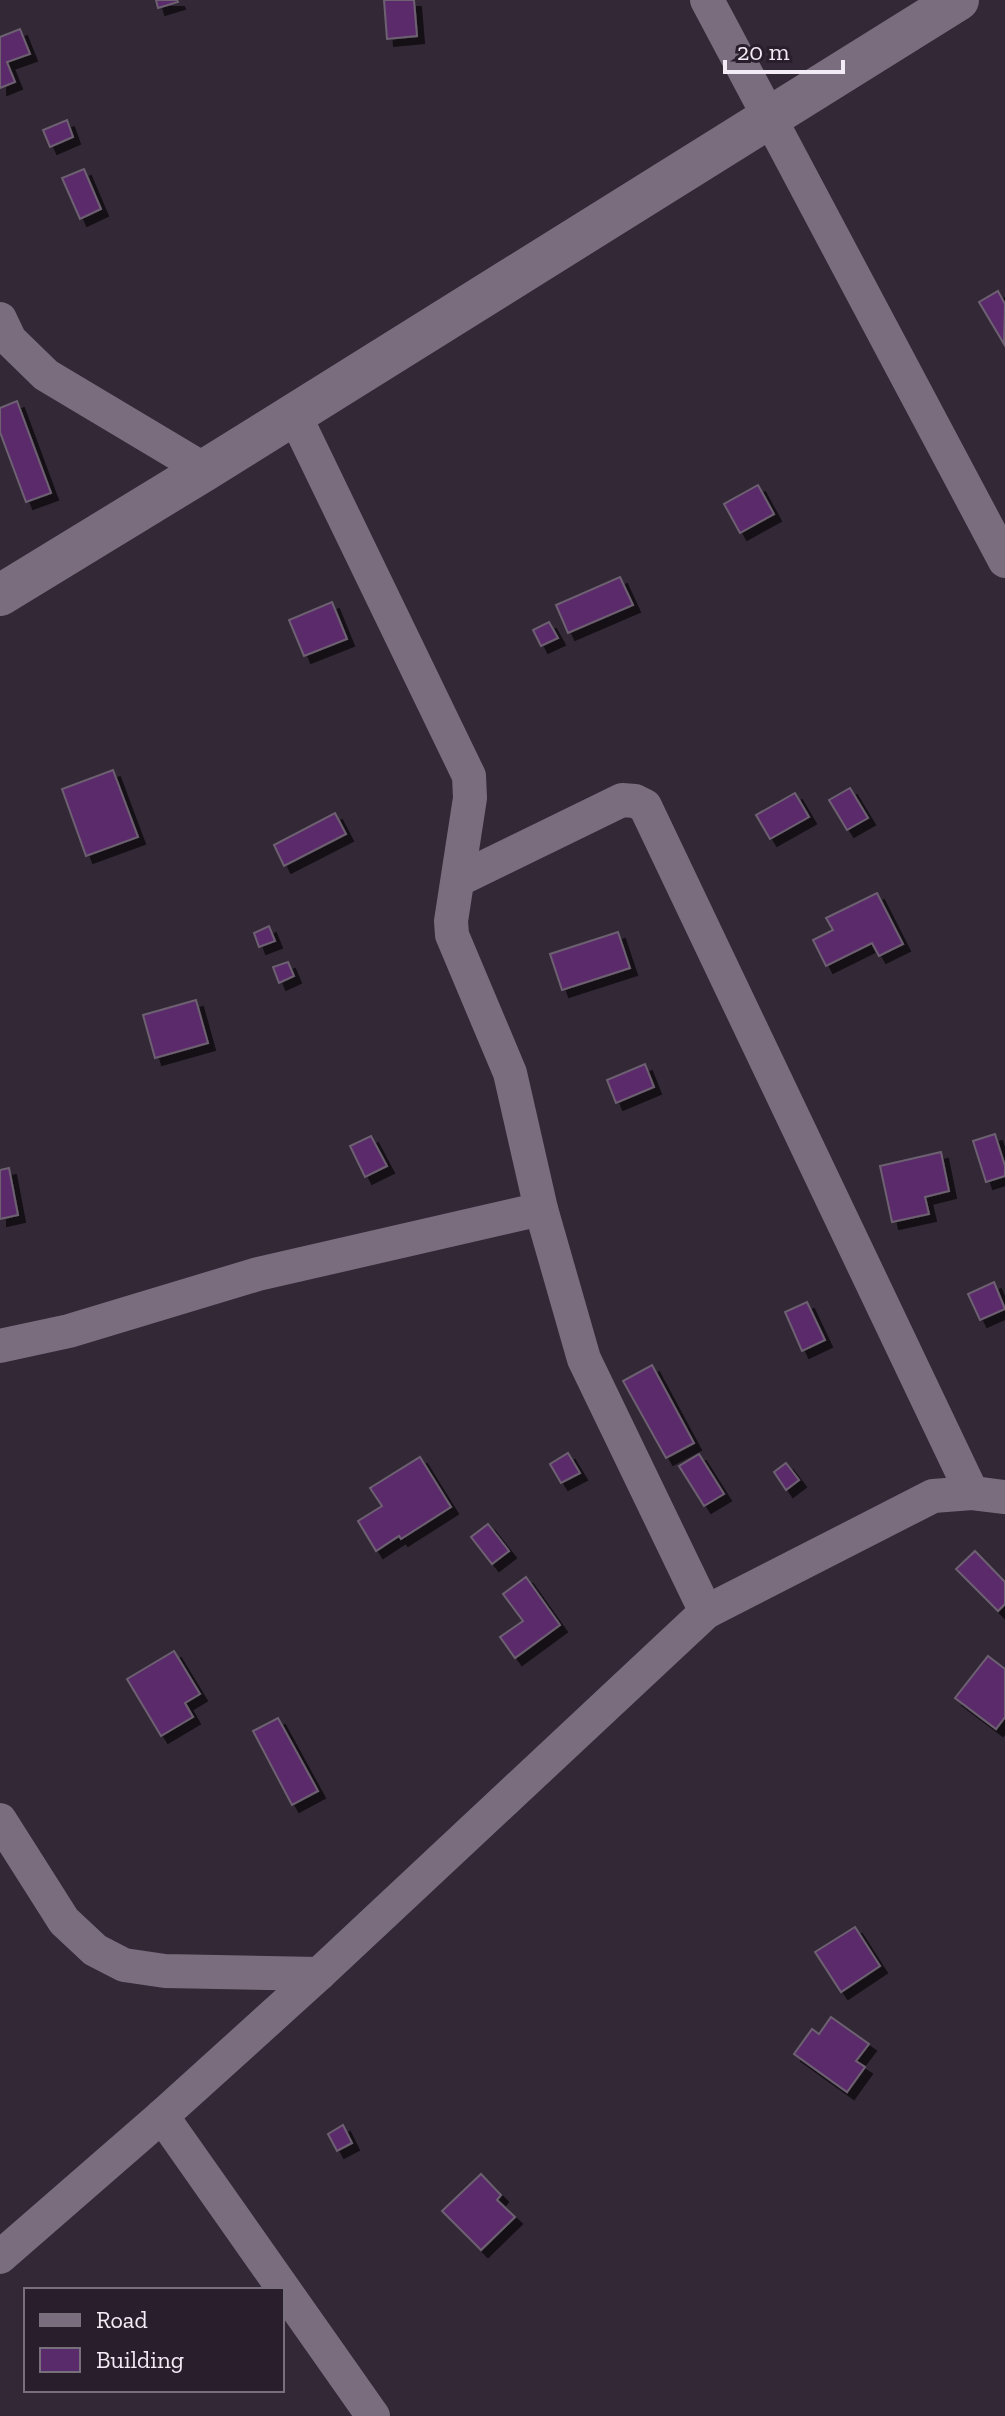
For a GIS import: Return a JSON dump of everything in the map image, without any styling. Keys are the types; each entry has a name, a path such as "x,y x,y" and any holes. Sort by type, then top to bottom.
{"street":[{"path":"707,0 1005,561"},
{"path":"0,595 771,119 958,0"},
{"path":"0,319 10,340 46,375 205,470"},
{"path":"294,414 469,776 470,798 451,921 452,935 510,1073 541,1209 584,1359 706,1612"},
{"path":"0,2257 319,1974 706,1612 933,1496 989,1495 645,806 622,800 458,880"},
{"path":"0,1346 69,1331 258,1274 541,1209"},
{"path":"0,1820 64,1921 95,1950 124,1965 165,1971 319,1974"},
{"path":"162,2116 283,2288"},
{"path":"284,2289 373,2416"}],"building":[{"path":"156,0 177,0 178,2 158,8"},
{"path":"384,0 414,0 417,36 387,39"},
{"path":"20,29 30,54 7,62 15,82 0,88 0,37"},
{"path":"67,120 73,137 50,147 43,130"},
{"path":"84,169 101,209 80,219 62,178"},
{"path":"998,291 1005,304 1004,344 979,302"},
{"path":"17,401 51,493 26,502 0,432 0,408"},
{"path":"758,485 774,514 740,533 724,504"},
{"path":"620,577 633,605 568,633 556,605"},
{"path":"332,602 347,639 304,656 289,620"},
{"path":"549,622 558,638 541,646 533,630"},
{"path":"113,770 138,837 86,856 62,789"},
{"path":"850,788 868,818 847,830 829,800"},
{"path":"795,793 809,817 770,839 756,815"},
{"path":"335,813 346,834 284,866 274,845"},
{"path":"877,893 903,944 879,956 872,943 826,966 813,940 833,930 826,918"},
{"path":"269,926 275,941 259,947 254,933"},
{"path":"618,932 630,968 562,990 550,954"},
{"path":"288,962 294,976 279,983 273,967"},
{"path":"196,1000 208,1043 155,1058 143,1015"},
{"path":"645,1064 654,1087 616,1103 607,1080"},
{"path":"995,1134 1005,1176 986,1182 973,1141"},
{"path":"371,1136 387,1166 365,1177 350,1146"},
{"path":"941,1152 949,1191 925,1197 929,1214 892,1222 880,1166"},
{"path":"9,1168 18,1215 0,1219 0,1170"},
{"path":"994,1282 1005,1309 980,1320 968,1294"},
{"path":"807,1302 825,1340 802,1351 785,1312"},
{"path":"652,1365 694,1443 666,1458 623,1381"},
{"path":"568,1453 580,1473 561,1483 550,1464"},
{"path":"699,1454 724,1494 704,1506 679,1466"},
{"path":"420,1457 451,1507 376,1551 358,1521 382,1506 370,1488"},
{"path":"786,1463 799,1480 786,1490 774,1472"},
{"path":"488,1524 509,1551 492,1564 471,1537"},
{"path":"975,1551 1005,1582 1005,1604 998,1611 956,1569"},
{"path":"526,1577 560,1625 515,1658 500,1637 523,1621 503,1594"},
{"path":"174,1651 200,1694 185,1703 193,1717 161,1736 127,1679"},
{"path":"988,1656 1005,1669 1005,1717 996,1729 955,1698"},
{"path":"278,1718 318,1791 292,1805 253,1731"},
{"path":"855,1927 880,1966 841,1992 815,1952"},
{"path":"831,2017 869,2044 856,2061 865,2067 847,2092 794,2054 812,2029 819,2034"},
{"path":"343,2125 352,2143 337,2151 328,2134"},
{"path":"481,2174 501,2195 497,2200 515,2217 481,2250 442,2211"}]}
